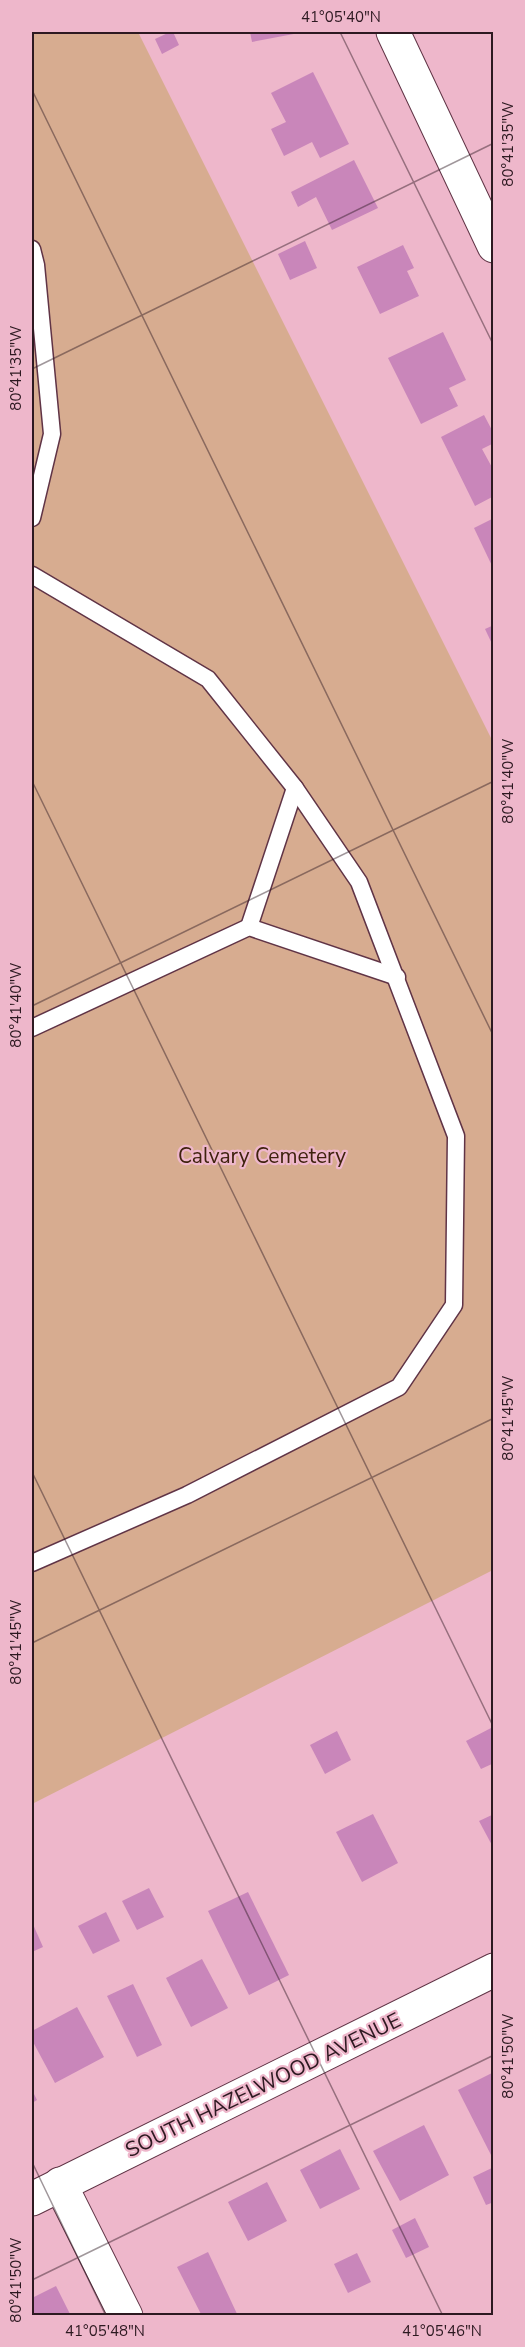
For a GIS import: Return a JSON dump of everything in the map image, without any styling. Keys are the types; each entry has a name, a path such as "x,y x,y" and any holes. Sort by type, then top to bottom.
{"street":[{"path":"393,32 494,246"},
{"name":"SOUTH HAZELWOOD AVENUE","path":"32,2199 494,1970"},
{"path":"60,2184 126,2316"}],"lane":[{"path":"32,249 36,265 52,434 32,518"},
{"path":"32,575 208,679 295,788 359,882 456,1136 454,1305 399,1387 187,1495 32,1563"},
{"path":"249,927 295,788"},
{"path":"32,1028 249,927 397,977"}],"green space":[{"name":"Calvary Cemetery","path":"32,32 138,32 493,742 493,1570 32,1804"}],"building":[{"path":"173,32 179,45 162,54 155,39"},
{"path":"250,32 299,32 299,33 252,42"},
{"path":"313,72 349,144 320,158 312,142 284,156 271,129 286,122 271,93"},
{"path":"354,160 378,208 332,230 316,197 298,207 291,192"},
{"path":"305,241 317,268 290,280 278,254"},
{"path":"403,245 414,268 407,271 419,296 380,314 357,267"},
{"path":"443,332 466,380 449,388 458,406 421,424 388,358"},
{"path":"484,415 494,434 494,443 482,449 494,471 494,496 475,506 441,437"},
{"path":"494,518 494,570 474,528"},
{"path":"494,625 494,648 485,629"},
{"path":"493,1727 494,1763 481,1769 466,1741"},
{"path":"337,1731 351,1760 325,1774 310,1745"},
{"path":"373,1814 398,1863 362,1882 336,1832"},
{"path":"494,1814 494,1849 479,1821"},
{"path":"149,1888 164,1917 137,1930 122,1901"},
{"path":"248,1892 289,1975 249,1995 208,1911"},
{"path":"106,1912 120,1941 93,1954 78,1926"},
{"path":"32,1922 43,1947 32,1952"},
{"path":"202,1959 228,2008 191,2027 166,1978"},
{"path":"133,1984 162,2045 137,2057 107,1996"},
{"path":"77,2007 104,2057 55,2083 32,2040 32,2031"},
{"path":"494,2072 494,2154 491,2155 458,2090"},
{"path":"32,2090 37,2100 32,2103"},
{"path":"424,2125 449,2175 400,2201 373,2151"},
{"path":"340,2149 360,2189 320,2209 300,2170"},
{"path":"494,2167 494,2202 486,2205 473,2177"},
{"path":"267,2182 287,2221 248,2241 228,2202"},
{"path":"415,2218 429,2247 406,2258 392,2230"},
{"path":"208,2252 238,2316 202,2316 177,2267"},
{"path":"357,2253 371,2282 348,2293 334,2264"},
{"path":"56,2286 71,2316 32,2316 32,2298"}]}
